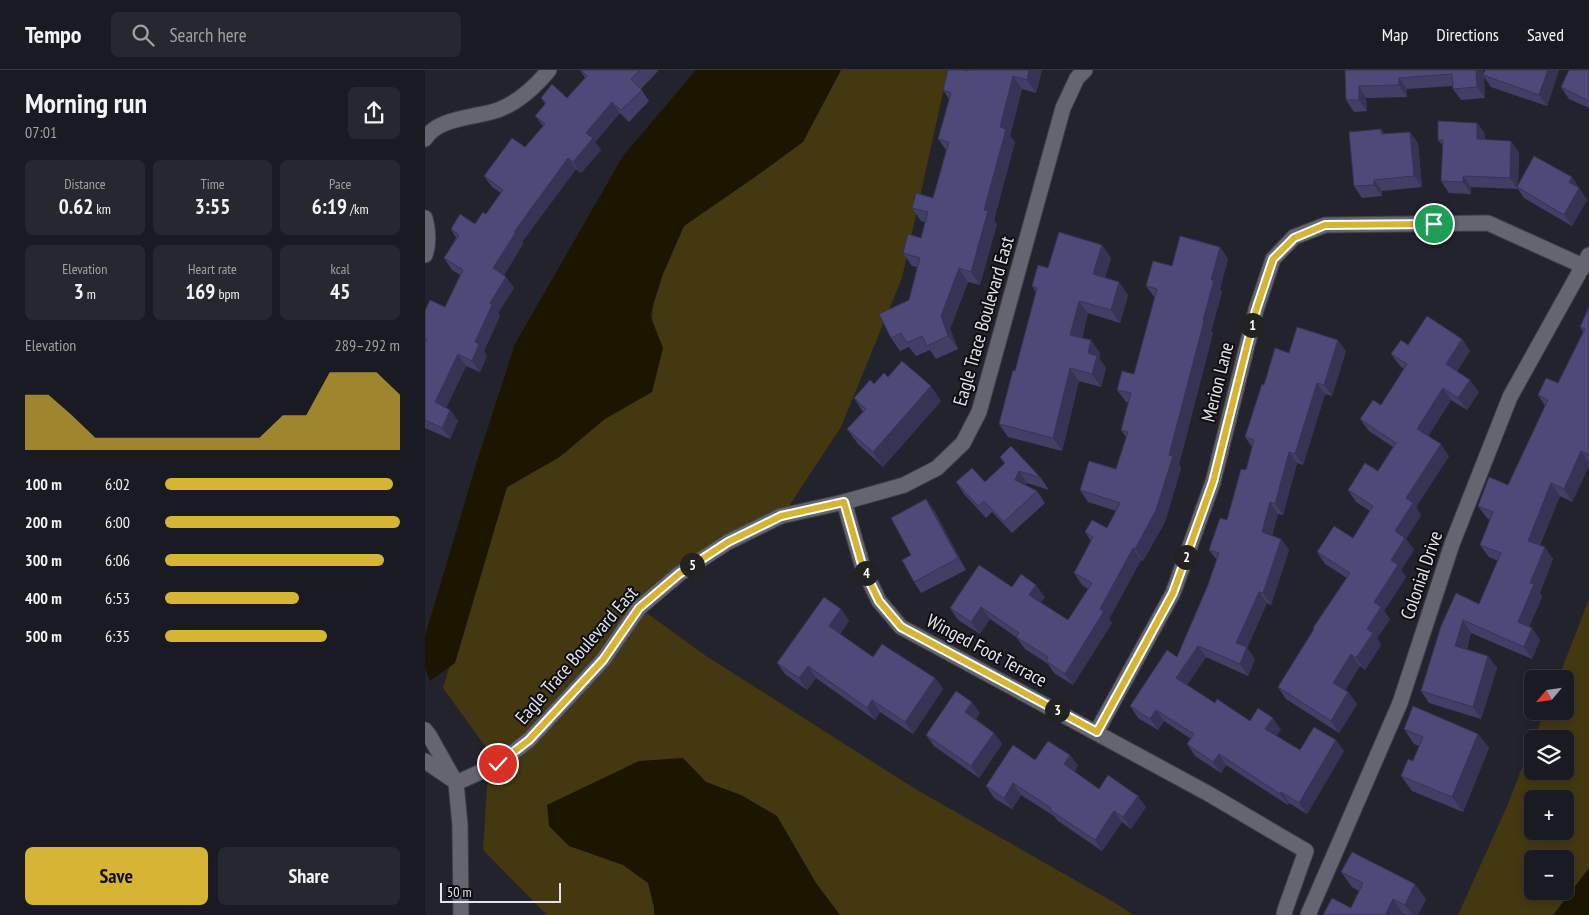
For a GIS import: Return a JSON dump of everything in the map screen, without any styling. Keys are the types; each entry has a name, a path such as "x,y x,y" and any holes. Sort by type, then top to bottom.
{"street":[{"path":"425,138 429,132 449,121 475,117 520,99 539,83 549,70"},
{"name":"Eagle Trace Boulevard East","path":"456,783 498,764 529,740 603,660 639,608 679,574 728,542 781,516 844,502 904,485 937,468 963,443 979,412 1063,108 1077,78 1085,70"},
{"path":"425,218 427,250 425,255"},
{"name":"Merion Lane","path":"1097,732 1173,593 1213,482 1256,310 1273,259 1294,238 1325,225 1488,223 1586,261"},
{"name":"Colonial Drive","path":"1308,915 1400,703 1451,544 1510,397 1586,261"},
{"name":"Winged Foot Terrace","path":"844,502 863,568 879,601 901,627 1209,794 1305,851 1285,915"},
{"path":"425,730 456,783 460,825 461,915"},
{"path":"425,761 456,783"}],"shaded area":[{"path":"696,70 841,70 803,142 684,226 663,274 650,315 663,348 652,392 605,419 558,458 507,487 455,663 430,681 425,668 425,636 478,458 515,344 623,156"},
{"path":"750,70 948,70 902,278 841,427 787,509 640,608 706,656 917,790 1117,904 1133,915 547,915 483,850 487,786 498,764 443,688 504,489 565,453 609,414 647,390 661,199"},
{"path":"1589,599 1589,915 1458,915 1508,804 1524,763 1524,780 1574,780 1574,730 1538,730 1541,720 1574,720 1574,670 1561,670"},
{"path":"683,758 706,782 741,795 777,816 816,883 840,915 654,915 648,883 623,865 569,846 549,826 547,805 639,761"},
{"path":"1589,868 1589,915 1553,915 1564,900 1574,900 1574,888"}],"building":[{"path":"581,70 640,70 631,79 642,90 621,110 612,102 586,133 593,138 573,162 568,158 514,232 516,232 493,268 506,277 490,303 492,305 475,342 479,344 472,361 458,354 435,402 450,410 442,428 425,420 425,343 427,339 425,339 425,311 430,300 445,307 463,270 444,258 459,235 451,229 460,214 475,224 483,212 486,214 503,190 484,176 512,138 525,147 545,124 535,116 546,103 541,98 552,84 567,98 587,76"},
{"path":"948,70 1029,70 1027,80 1013,76 1000,127 1006,129 984,210 988,211 971,272 959,268 941,316 948,336 927,346 922,336 907,343 901,333 891,338 879,314 909,300 920,258 903,253 908,234 921,238 928,212 912,208 916,193 933,198 949,142 938,139 951,93 943,90"},
{"path":"1345,70 1476,70 1477,87 1453,89 1452,74 1399,78 1399,85 1359,86 1359,100 1346,100"},
{"path":"1485,70 1548,70 1539,95 1483,75"},
{"path":"1569,70 1589,70 1589,101 1561,87"},
{"path":"1438,121 1477,123 1477,139 1511,141 1510,178 1463,176 1463,182 1441,181 1443,140 1438,140"},
{"path":"1381,129 1381,134 1410,132 1414,176 1374,180 1374,185 1354,186 1349,132"},
{"path":"1534,156 1572,177 1569,182 1579,188 1564,215 1517,187"},
{"path":"1059,232 1102,245 1093,274 1119,282 1111,310 1079,301 1070,335 1091,340 1088,353 1097,356 1092,374 1070,368 1053,438 999,424 1037,288 1032,286 1038,265 1048,268"},
{"path":"1180,236 1220,247 1211,280 1214,280 1204,321 1169,455 1173,456 1156,510 1100,609 1104,611 1065,674 1046,661 1048,657 1016,637 1019,633 981,607 971,622 950,608 979,565 1012,587 1021,574 1036,585 1029,595 1068,620 1092,583 1074,573 1093,537 1085,532 1092,520 1107,528 1120,503 1080,490 1089,461 1116,469 1128,432 1121,430 1131,393 1117,390 1122,371 1134,374 1157,289 1146,286 1153,261 1172,266"},
{"path":"1589,307 1589,455 1581,451 1564,489 1551,483 1528,541 1545,547 1530,583 1534,584 1518,622 1532,628 1524,647 1463,620 1455,646 1488,656 1473,707 1421,691 1441,626 1456,593 1479,604 1501,553 1480,545 1493,512 1478,506 1489,477 1508,485 1548,400 1538,395 1546,378 1558,383 1585,329 1580,327"},
{"path":"1427,316 1462,339 1446,364 1470,380 1458,398 1443,388 1417,429 1441,444 1406,498 1413,503 1395,531 1405,538 1391,560 1398,565 1374,602 1381,607 1367,629 1373,633 1356,658 1351,654 1333,683 1348,692 1331,721 1278,687 1313,628 1350,573 1317,552 1334,526 1353,538 1373,506 1348,490 1365,463 1378,471 1396,443 1360,419 1373,400 1381,405 1407,364 1391,354 1401,340 1408,345"},
{"path":"1297,327 1338,340 1324,385 1317,383 1295,454 1289,452 1275,504 1270,502 1262,532 1281,539 1263,593 1259,592 1236,643 1247,647 1240,664 1198,646 1176,678 1215,703 1217,699 1250,721 1258,708 1273,718 1265,729 1300,750 1314,727 1336,740 1299,803 1281,792 1280,794 1219,754 1213,762 1187,744 1194,734 1156,710 1150,719 1130,706 1167,650 1177,657 1208,585 1219,553 1209,550 1220,518 1227,520 1241,469 1246,470 1254,440 1245,437 1275,348 1289,353"},
{"path":"902,361 931,386 873,452 847,429 866,409 854,398 870,380 874,384 884,373 888,377"},
{"path":"1011,446 1041,478 1019,471 1015,480 1037,491 1004,522 984,501 978,506 956,482 972,468 985,482 1005,463 1000,457"},
{"path":"926,499 958,558 914,582 902,560 911,555 891,518"},
{"path":"824,597 841,609 829,626 873,657 882,644 935,678 905,722 872,700 867,708 808,666 799,678 777,663"},
{"path":"956,691 972,702 965,712 994,733 971,766 926,735"},
{"path":"1413,706 1478,734 1452,797 1401,776 1408,759 1413,761 1423,737 1404,729"},
{"path":"1048,741 1070,755 1064,764 1099,789 1108,775 1138,796 1123,817 1114,811 1095,840 1013,783 1004,798 986,786 1013,745 1035,760"},
{"path":"1352,852 1415,884 1405,905 1393,899 1385,915 1323,915 1332,898 1351,908 1363,883 1341,872"}],"route":[{"path":"498,764 529,740 603,660 639,608 679,574 728,542 781,516 844,502 863,568 879,601 901,627 1097,732 1173,593 1213,482 1256,310 1273,259 1294,238 1325,225 1434,224"}]}
